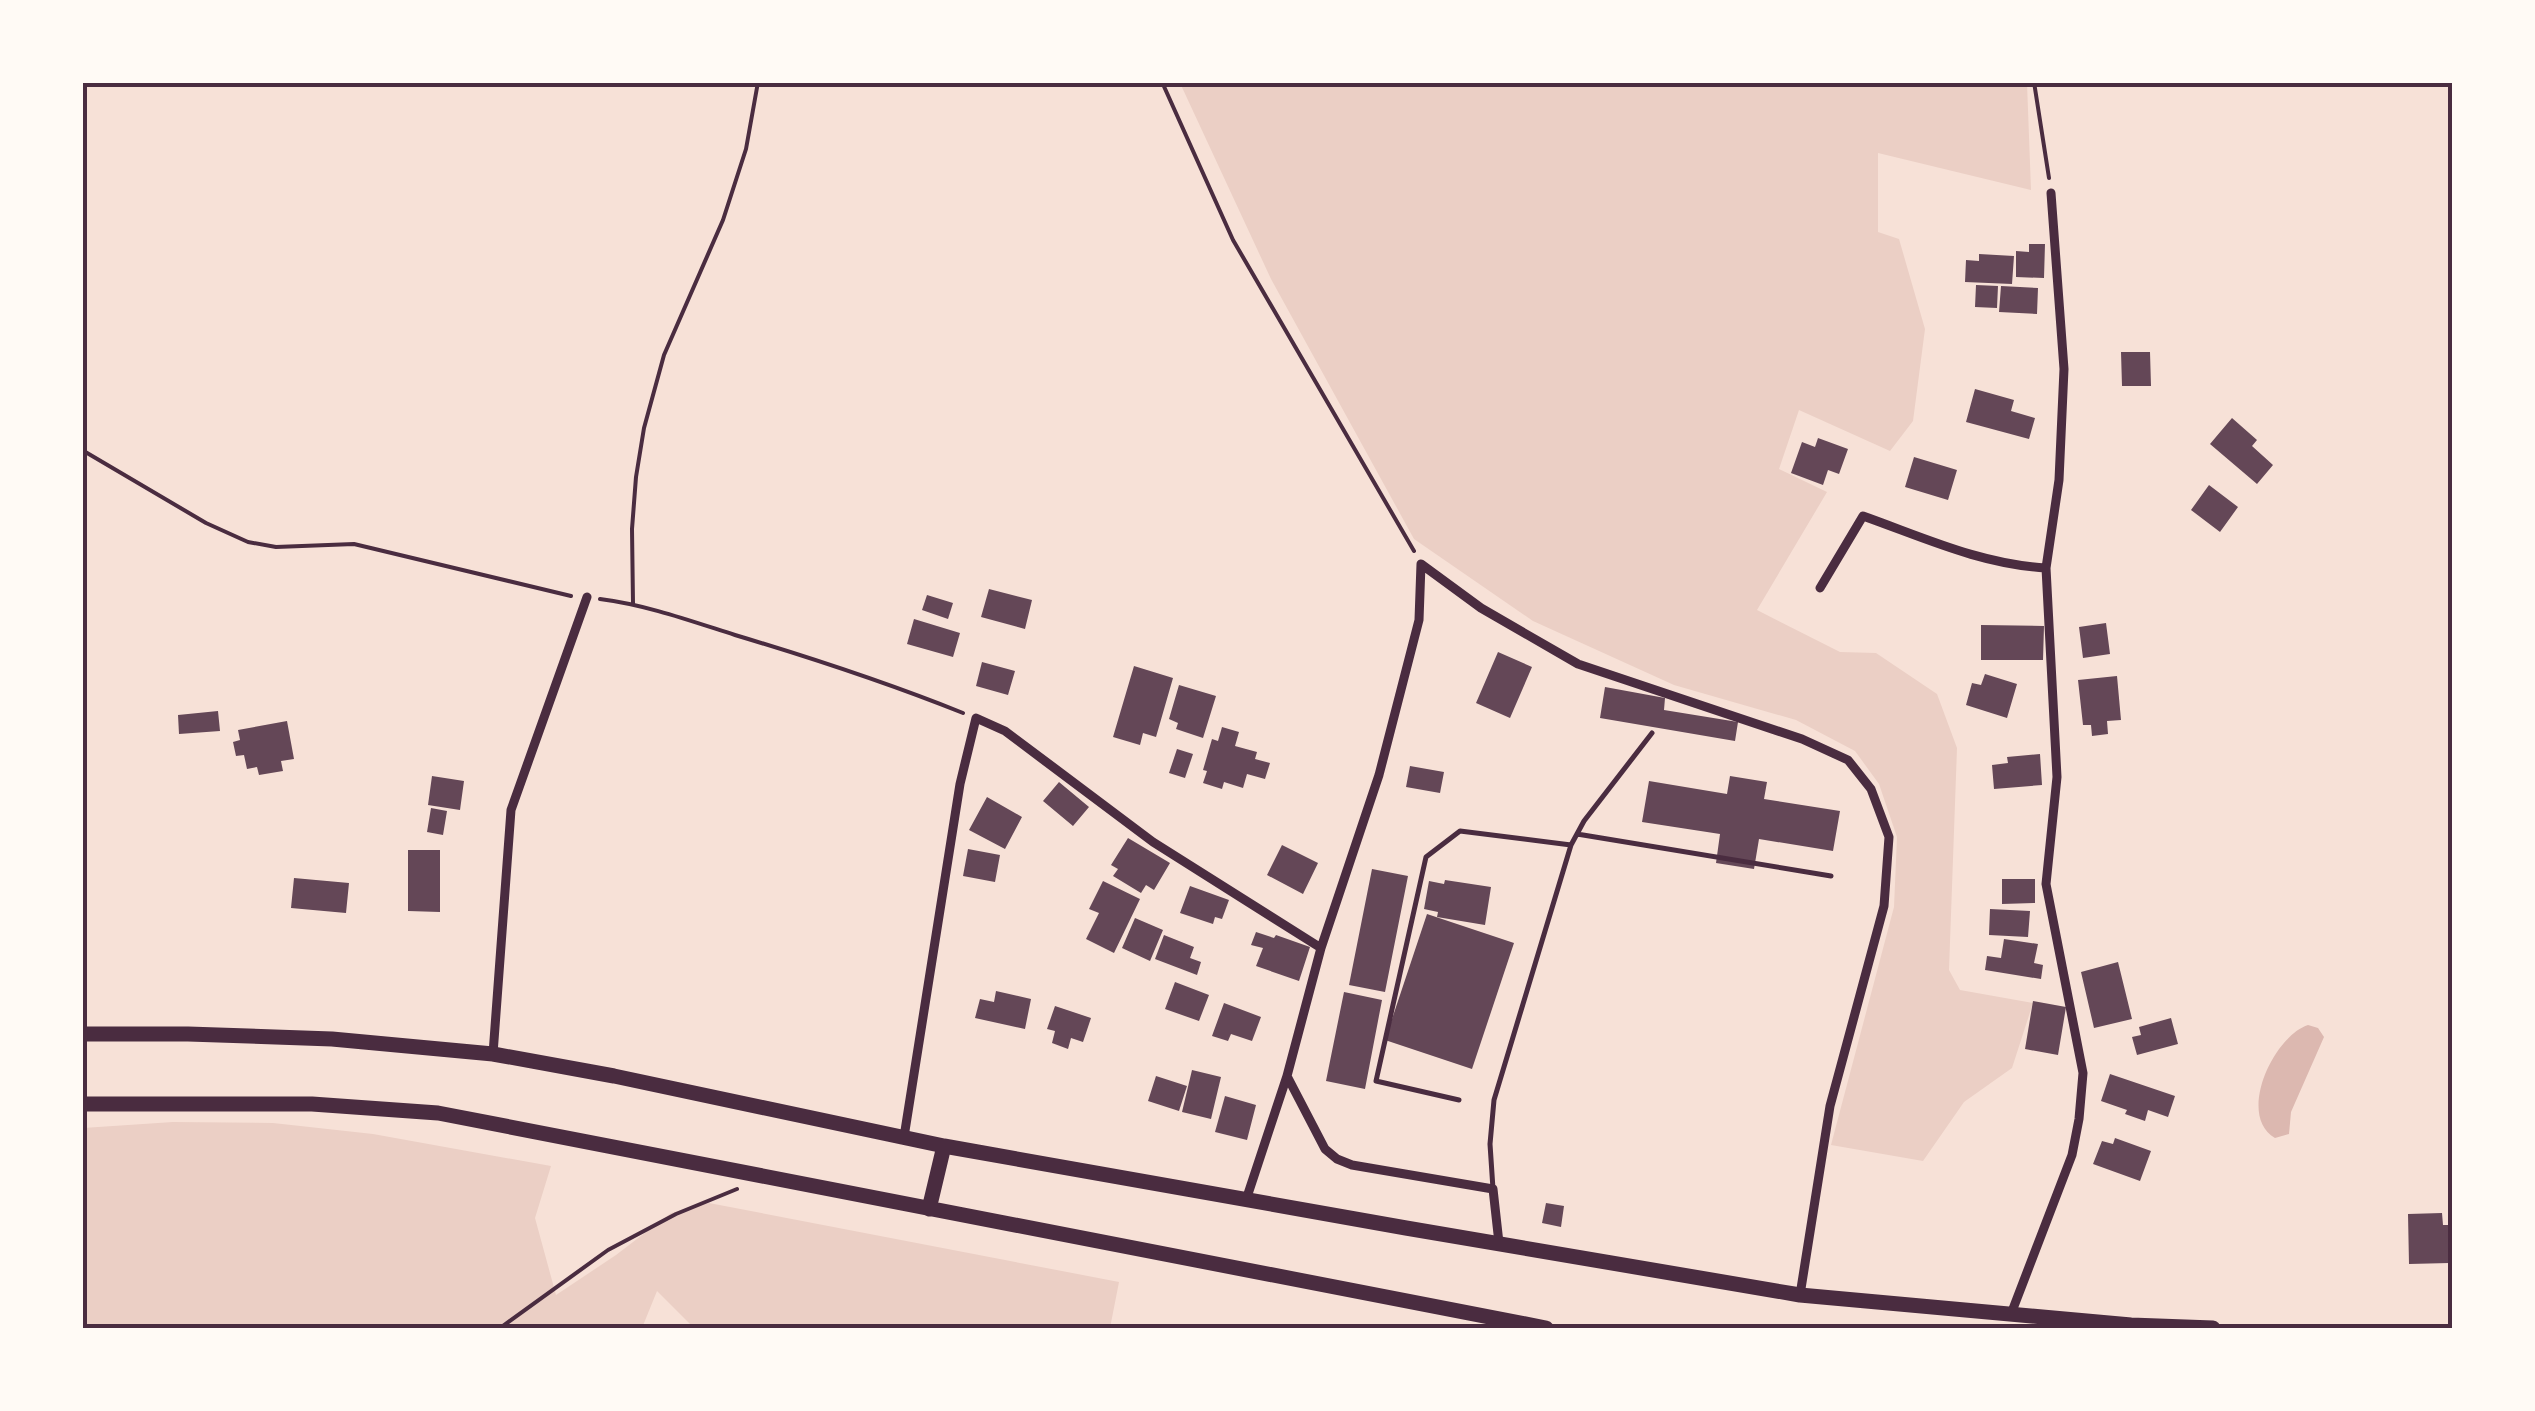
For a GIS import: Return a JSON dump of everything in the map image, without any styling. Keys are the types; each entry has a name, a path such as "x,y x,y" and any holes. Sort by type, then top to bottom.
{"highway":[{"path":"82,1034 332,1039 493,1054 944,1146 1800,1296 2131,1325 2214,1328"},
{"path":"82,1104 312,1104 438,1113 1546,1328"},
{"path":"929,1210 944,1146"}],"street":[{"path":"2011,1314 2072,1156 2084,1073 2046,884 2057,778 2046,568 2059,480 2064,369 2051,192"},
{"path":"1820,588 1863,516 1980,559 2046,568"},
{"path":"1246,1200 1288,1076 1321,948 1379,774 1420,620 1421,564"},
{"path":"1421,564 1480,608 1578,664 1802,739 1848,760 1871,789 1889,837 1884,906 1830,1106 1800,1296"},
{"path":"493,1054 512,810 588,597"},
{"path":"904,1137 960,784 976,718 1005,731 1153,842 1321,948"},
{"path":"1288,1076 1325,1148 1337,1159 1493,1190 1499,1244"}],"lane":[{"path":"1493,1190 1490,1144 1494,1100 1571,845 1652,733"},
{"path":"1460,1100 1376,1081 1426,858 1460,831 1571,845"},
{"path":"1576,834 1831,876"}],"path":[{"path":"634,603 632,529 644,428 664,355 722,220 746,149 757,86 750,82"},
{"path":"1162,82 1233,240 1421,564"},
{"path":"2034,82 2051,192"},
{"path":"82,450 206,523 248,542 276,547 354,544 569,596 634,603 898,687 976,718"},
{"path":"500,1328 608,1250 676,1214 765,1177"}],"shaded area":[{"path":"1180,83 2027,83 2031,190 1878,153 1878,232 1899,239 1925,329 1913,421 1890,451 1799,410 1779,469 1827,492 1757,610 1840,652 1876,653 1937,694 1957,748 1949,970 1960,990 2033,1003 2012,1068 1964,1102 1923,1161 1831,1145 1894,907 1897,837 1879,784 1855,751 1796,720 1674,685 1533,621 1414,539 1271,279"},
{"path":"2308,1025 2318,1028 2324,1037 2291,1112 2289,1134 2275,1138 2264,1127 2259,1112 2264,1077 2283,1044"},
{"path":"173,1122 273,1123 373,1134 551,1166 535,1218 556,1295 671,1213 709,1203 1119,1282 1110,1328 694,1328 657,1291 642,1328 83,1328 83,1128"}],"building":[{"path":"2029,244 2045,244 2044,278 2016,277 2016,251 2029,252"},
{"path":"1979,254 2014,256 2012,284 1965,282 1966,260 1979,261"},
{"path":"1976,285 1998,286 1997,308 1975,307"},
{"path":"2001,286 2038,288 2037,314 1999,312"},
{"path":"2121,352 2150,352 2151,386 2122,386"},
{"path":"1975,389 2014,400 2011,411 2035,418 2029,439 1966,422"},
{"path":"2232,418 2257,440 2252,446 2273,465 2257,484 2210,444"},
{"path":"1818,438 1848,449 1839,474 1828,470 1823,485 1791,473 1802,442 1815,447"},
{"path":"1914,457 1957,470 1948,500 1905,487"},
{"path":"2209,485 2238,507 2220,532 2191,510"},
{"path":"989,589 1032,600 1025,629 981,617"},
{"path":"927,595 953,603 948,619 922,610"},
{"path":"914,619 960,633 953,657 907,644"},
{"path":"2106,623 2110,654 2083,658 2079,627"},
{"path":"1981,625 2044,626 2043,660 1981,660"},
{"path":"1498,652 1532,667 1510,718 1476,703"},
{"path":"982,662 1015,671 1008,695 976,686"},
{"path":"1134,666 1173,678 1156,737 1143,733 1140,745 1113,737"},
{"path":"1985,674 2017,684 2007,718 1966,705 1972,683 1981,685"},
{"path":"2117,676 2121,720 2107,721 2108,734 2092,736 2091,725 2083,725 2078,680"},
{"path":"1179,685 1216,696 1203,738 1176,729 1178,723 1169,719"},
{"path":"1605,687 1665,698 1664,710 1738,722 1735,741 1600,718"},
{"path":"218,711 220,731 179,734 178,715"},
{"path":"287,721 294,759 281,761 283,771 259,775 257,767 247,769 244,755 236,756 233,742 240,740 238,730"},
{"path":"1222,727 1239,732 1235,746 1257,752 1255,759 1270,763 1265,779 1247,774 1243,788 1224,782 1222,789 1203,783 1212,739 1218,741"},
{"path":"1177,749 1193,754 1185,778 1169,773"},
{"path":"2040,754 2042,785 1994,789 1992,765 2008,763 2007,757"},
{"path":"1410,766 1444,772 1440,793 1406,787"},
{"path":"432,776 464,781 460,810 428,805"},
{"path":"1730,776 1767,782 1764,799 1840,811 1833,851 1759,839 1754,869 1716,863 1720,834 1642,822 1649,781 1727,794"},
{"path":"1059,782 1089,807 1073,826 1043,801"},
{"path":"987,797 1022,817 1005,849 969,830"},
{"path":"431,808 447,811 443,835 427,832"},
{"path":"1128,838 1170,863 1154,890 1146,885 1141,893 1113,876 1118,869 1111,865"},
{"path":"1282,845 1318,863 1303,894 1267,875"},
{"path":"968,849 1000,855 995,882 963,876"},
{"path":"408,850 440,850 440,912 408,911"},
{"path":"1372,869 1408,876 1385,992 1349,985"},
{"path":"294,878 349,883 346,913 291,908"},
{"path":"2002,879 2035,879 2035,903 2002,904"},
{"path":"1445,880 1491,887 1485,925 1437,917 1438,912 1424,909 1429,881 1444,884"},
{"path":"1103,881 1140,899 1114,953 1086,939 1099,913 1089,909"},
{"path":"1190,886 1229,900 1222,919 1215,917 1213,924 1180,913"},
{"path":"1990,909 2030,911 2028,937 1989,935"},
{"path":"1427,914 1514,943 1472,1069 1385,1040"},
{"path":"1135,918 1163,930 1150,961 1122,948"},
{"path":"1256,932 1310,947 1299,981 1256,966 1263,948 1251,945"},
{"path":"1164,935 1194,947 1190,958 1201,962 1197,975 1155,959"},
{"path":"2004,939 2038,944 2034,963 2043,965 2041,979 1985,970 1987,956 2001,958"},
{"path":"2118,962 2132,1019 2094,1028 2081,972"},
{"path":"1175,982 1209,995 1199,1021 1165,1009"},
{"path":"996,991 1031,999 1025,1029 975,1018 980,999 994,1002"},
{"path":"1344,992 1382,1000 1365,1089 1326,1081"},
{"path":"2033,1001 2066,1007 2058,1055 2025,1049"},
{"path":"1224,1003 1261,1017 1252,1041 1231,1034 1228,1041 1212,1036"},
{"path":"1055,1006 1091,1018 1083,1042 1071,1038 1068,1049 1052,1043 1055,1031 1047,1029"},
{"path":"2171,1018 2178,1044 2137,1055 2132,1037 2141,1035 2139,1027"},
{"path":"1192,1070 1221,1077 1211,1119 1182,1112"},
{"path":"2110,1074 2175,1096 2168,1117 2148,1110 2145,1121 2101,1101"},
{"path":"1156,1076 1187,1086 1179,1111 1148,1101"},
{"path":"1225,1096 1256,1105 1247,1140 1215,1132"},
{"path":"2115,1138 2151,1151 2140,1181 2093,1164 2102,1141 2113,1144"},
{"path":"1546,1203 1564,1206 1561,1227 1542,1223"},
{"path":"2442,1213 2443,1225 2449,1225 2449,1263 2409,1264 2408,1214"}]}
